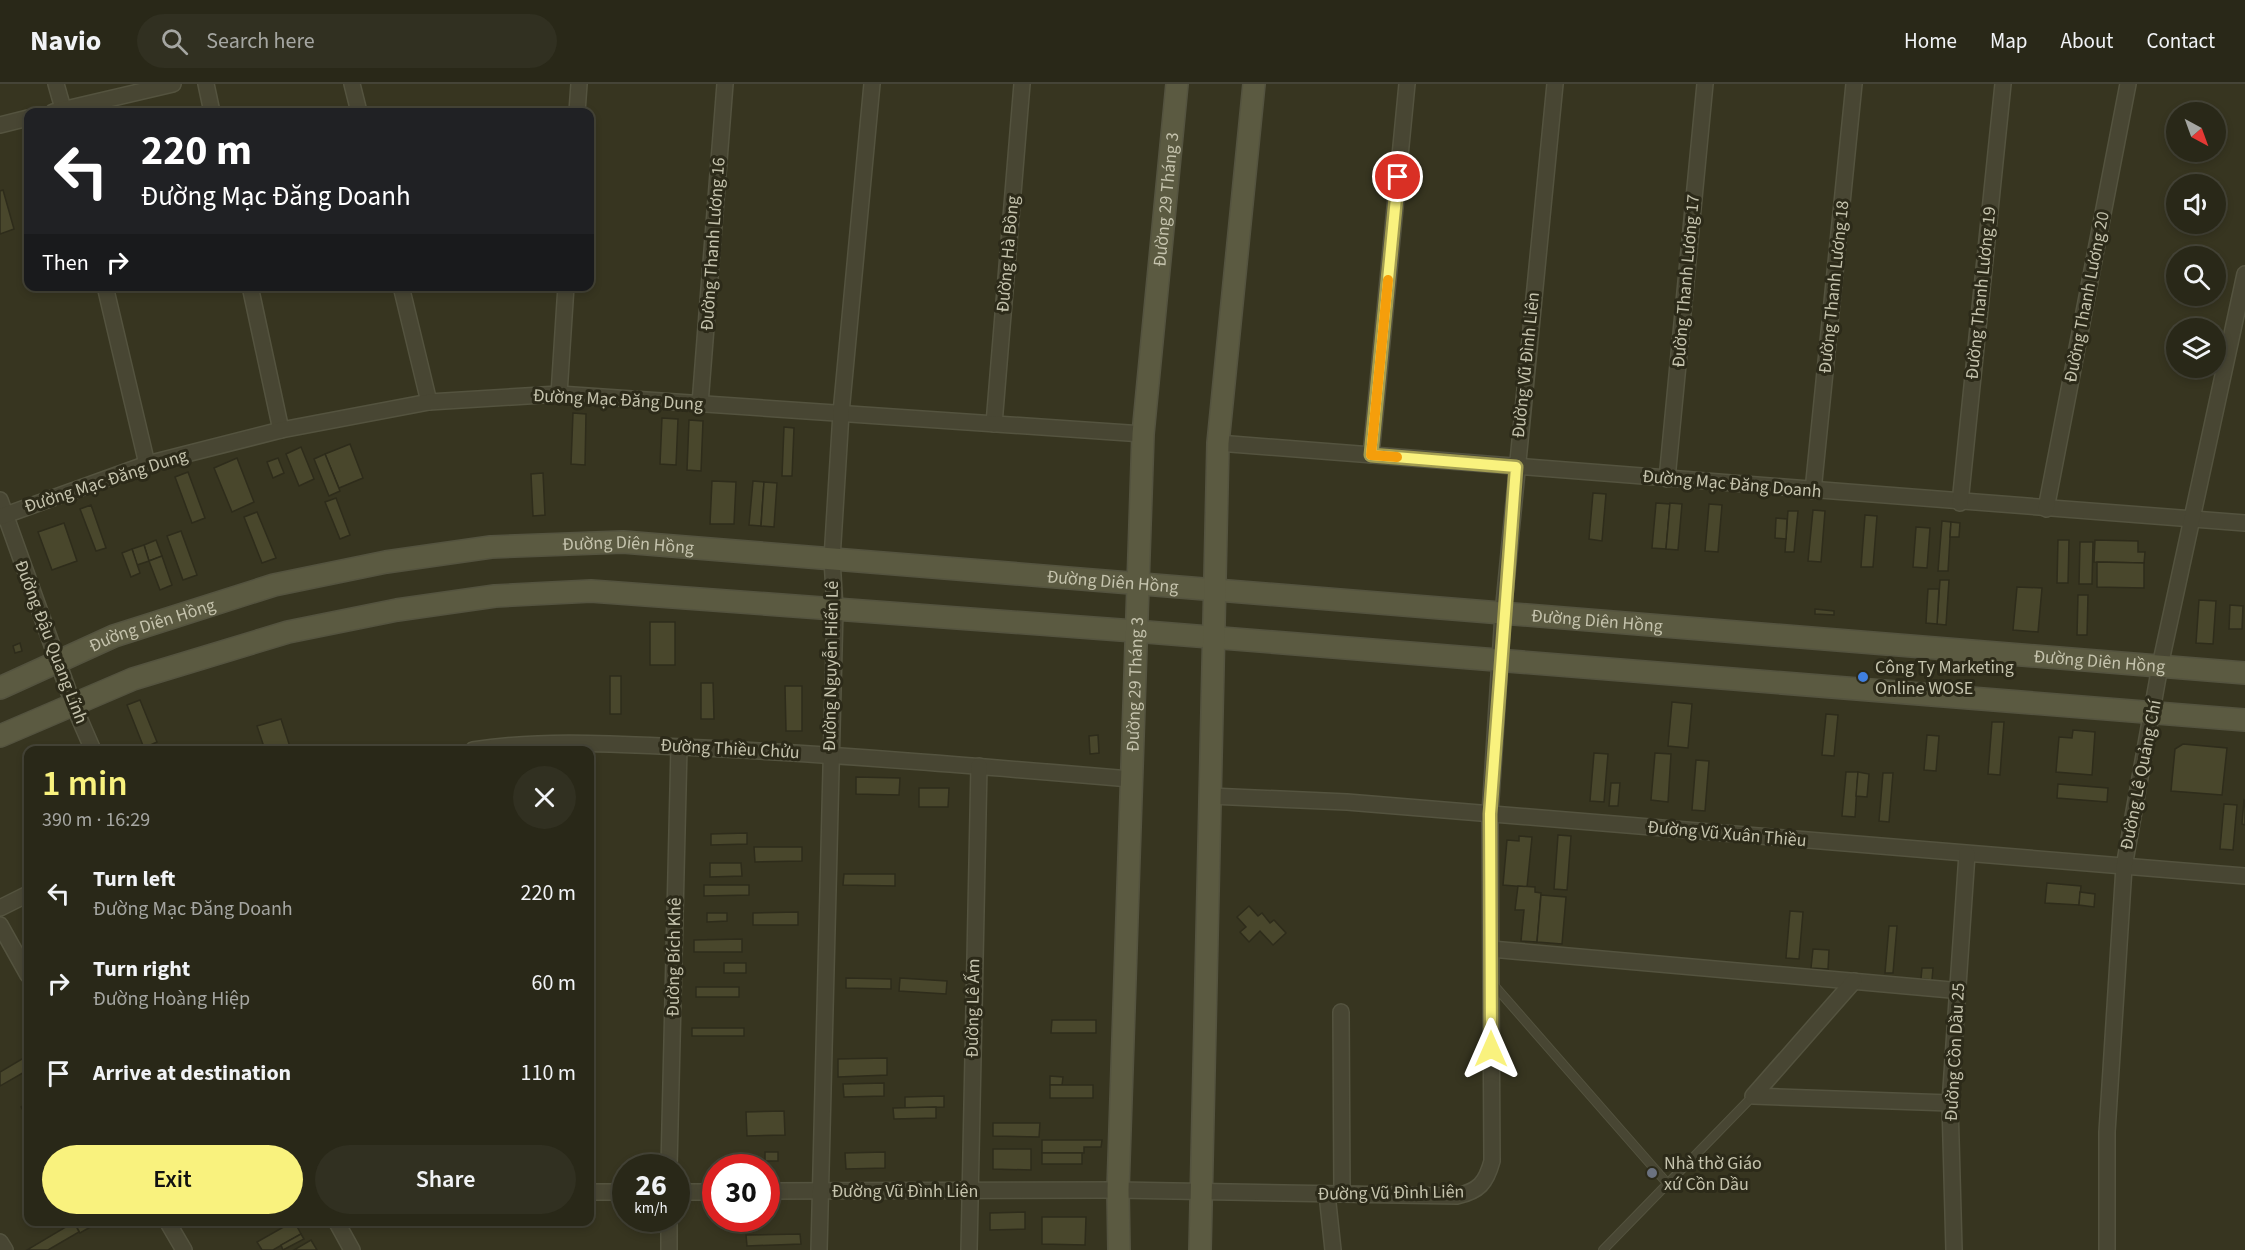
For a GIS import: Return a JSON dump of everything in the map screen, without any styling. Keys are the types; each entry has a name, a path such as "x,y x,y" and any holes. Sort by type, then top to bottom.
{"street":[{"path":"56,84 59,108"},
{"path":"76,108 173,84"},
{"path":"206,84 211,108"},
{"path":"352,84 358,108"},
{"path":"577,108 579,84"},
{"name":"Đường Thanh Lương 16","path":"700,404 725,84"},
{"name":"Đường Nguyễn Hiến Lê","path":"819,1250 835,609 832,559 841,413 872,84"},
{"name":"Đường Hà Bồng","path":"994,424 1022,84"},
{"name":"Đường 29 Tháng 3","path":"1119,1250 1118,1190 1134,631 1143,434 1177,84"},
{"path":"1200,1250 1218,443 1254,84"},
{"path":"1371,455 1407,84"},
{"name":"Đường Vũ Đình Liên","path":"780,1191 1118,1190 1457,1196 1474,1192 1487,1179 1492,1161 1490,814 1503,614 1554,84"},
{"name":"Đường Thanh Lương 17","path":"1667,479 1705,84"},
{"name":"Đường Thanh Lương 18","path":"1813,491 1854,84"},
{"name":"Đường Thanh Lương 19","path":"1960,503 2003,84"},
{"name":"Đường Thanh Lương 20","path":"2046,509 2128,84"},
{"path":"0,125 24,119"},
{"name":"Đường Lê Quảng Chí","path":"2107,1250 2107,1132 2124,867 2160,666 2245,274"},
{"path":"106,291 147,464"},
{"path":"251,291 281,430"},
{"path":"402,291 429,402"},
{"path":"559,394 566,291"},
{"name":"Đường Mạc Đăng Dung","path":"2,517 147,464 281,430 429,402 559,394 1143,434"},
{"name":"Đường Mạc Đăng Doanh","path":"1218,443 1960,503 2245,523"},
{"name":"Đường Đậu Quang Lĩnh","path":"0,500 2,517 91,746"},
{"name":"Đường Diên Hồng","path":"0,688 114,636 274,585 386,562 491,547 623,542 2245,673"},
{"path":"0,736 133,679 288,632 396,610 495,596 591,591 1134,631 2245,720"},
{"name":"Đường Thiều Chửu","path":"498,746 596,744 830,754 1130,779"},
{"name":"Đường Bích Khê","path":"669,1154 679,747"},
{"name":"Đường Lê Ấm","path":"969,1250 979,766"},
{"name":"Đường Vũ Xuân Thiều","path":"1210,796 1347,802 2245,876"},
{"name":"Đường Cồn Dầu 25","path":"1954,1250 1950,1103 1967,854"},
{"path":"0,908 24,896"},
{"path":"0,925 24,968"},
{"path":"1491,949 1951,990 1958,988"},
{"path":"1753,1096 1854,981"},
{"path":"1333,1250 1341,1012"},
{"path":"1753,1096 1950,1103"},
{"path":"594,1192 612,1192"},
{"path":"170,1226 184,1250"},
{"path":"339,1226 352,1250"},
{"path":"669,1232 669,1250"}],"lane":[{"path":"1491,982 1667,1183"},
{"path":"1603,1250 1753,1096"}],"building":[{"path":"3,190 14,229 0,234 0,191"},
{"path":"573,413 586,414 585,465 571,464"},
{"path":"662,418 678,419 676,465 660,464"},
{"path":"689,420 703,421 701,471 687,470"},
{"path":"784,427 794,428 792,476 782,476"},
{"path":"350,444 363,478 339,488 325,454"},
{"path":"301,447 314,479 299,486 286,454"},
{"path":"325,454 340,491 329,496 314,459"},
{"path":"237,458 254,502 232,512 214,468"},
{"path":"278,458 284,473 273,478 267,462"},
{"path":"188,472 205,518 192,523 175,477"},
{"path":"543,473 545,515 533,516 531,474"},
{"path":"712,481 736,482 734,524 710,524"},
{"path":"753,481 764,482 761,526 749,525"},
{"path":"764,482 777,483 774,527 761,526"},
{"path":"1593,493 1606,494 1602,541 1589,539"},
{"path":"336,498 350,535 340,539 325,502"},
{"path":"1656,503 1670,504 1666,549 1652,548"},
{"path":"1670,503 1682,504 1678,550 1666,549"},
{"path":"1709,504 1722,505 1718,552 1705,551"},
{"path":"91,505 106,548 96,551 80,509"},
{"path":"1813,510 1825,511 1821,562 1808,561"},
{"path":"1788,511 1798,511 1794,552 1785,552"},
{"path":"257,512 276,558 262,563 244,517"},
{"path":"1865,515 1877,516 1873,567 1861,567"},
{"path":"1776,518 1787,519 1786,539 1775,538"},
{"path":"1942,521 1951,522 1948,571 1938,571"},
{"path":"1951,522 1960,523 1959,537 1950,537"},
{"path":"64,523 77,561 52,570 38,532"},
{"path":"1916,527 1930,528 1927,568 1913,567"},
{"path":"181,531 197,575 183,580 167,536"},
{"path":"156,540 162,556 149,561 144,545"},
{"path":"2058,540 2069,540 2068,583 2057,583"},
{"path":"2095,540 2138,541 2138,552 2145,552 2144,563 2094,562"},
{"path":"2080,542 2093,542 2092,584 2079,584"},
{"path":"144,545 149,561 137,565 132,549"},
{"path":"132,549 140,573 131,577 122,553"},
{"path":"162,556 172,585 160,590 149,561"},
{"path":"2097,562 2144,563 2144,588 2097,587"},
{"path":"1940,580 1949,580 1946,625 1937,624"},
{"path":"2017,587 2042,588 2038,632 2013,630"},
{"path":"1928,589 1939,589 1937,624 1926,623"},
{"path":"2078,595 2088,595 2087,635 2077,635"},
{"path":"2199,600 2216,601 2213,644 2196,643"},
{"path":"2230,605 2243,606 2242,629 2229,629"},
{"path":"1815,609 1834,611 1834,615 1815,614"},
{"path":"650,622 675,622 675,665 650,665"},
{"path":"20,643 22,651 15,653 13,646"},
{"path":"610,676 621,676 621,714 610,714"},
{"path":"701,683 713,683 714,719 701,719"},
{"path":"785,686 802,686 802,731 786,731"},
{"path":"140,700 157,742 143,746 127,705"},
{"path":"1672,702 1692,704 1688,748 1668,746"},
{"path":"1826,714 1838,715 1834,756 1822,755"},
{"path":"281,719 290,746 264,746 257,726"},
{"path":"1992,722 2004,722 2000,775 1988,774"},
{"path":"2073,730 2095,732 2092,775 2056,772 2059,737 2072,738"},
{"path":"1098,735 1099,753 1090,754 1089,736"},
{"path":"1927,735 1939,736 1936,771 1924,770"},
{"path":"2183,744 2227,748 2222,795 2171,791 2175,749"},
{"path":"1594,753 1608,754 1604,802 1590,801"},
{"path":"1655,753 1671,754 1668,802 1651,800"},
{"path":"1696,760 1709,761 1705,811 1692,810"},
{"path":"1846,772 1858,772 1855,817 1842,816"},
{"path":"1858,772 1869,774 1867,797 1856,796"},
{"path":"1883,773 1893,773 1889,822 1879,821"},
{"path":"856,777 900,778 899,795 856,794"},
{"path":"1611,783 1620,783 1618,806 1609,806"},
{"path":"2058,784 2108,788 2107,802 2057,798"},
{"path":"919,788 949,788 948,807 919,807"},
{"path":"2245,801 2245,825 2242,824"},
{"path":"2224,804 2237,805 2233,850 2220,849"},
{"path":"747,833 747,844 711,845 711,834"},
{"path":"1558,835 1571,836 1567,890 1554,889"},
{"path":"1519,836 1532,837 1527,887 1503,885 1507,840 1519,841"},
{"path":"754,847 802,847 802,861 755,862"},
{"path":"710,863 741,863 742,876 710,877"},
{"path":"844,874 895,874 895,886 843,885"},
{"path":"2047,883 2081,886 2079,905 2045,903"},
{"path":"704,885 749,885 749,895 704,896"},
{"path":"1518,886 1535,887 1535,892 1541,893 1537,942 1521,941 1524,910 1515,910"},
{"path":"2080,892 2095,894 2094,907 2079,905"},
{"path":"1541,895 1566,897 1562,944 1537,942"},
{"path":"1249,906 1258,916 1262,913 1270,923 1274,920 1286,933 1273,945 1260,931 1249,942 1240,932 1246,927 1237,917"},
{"path":"1790,911 1803,912 1799,959 1786,958"},
{"path":"798,912 798,925 753,925 753,913"},
{"path":"707,913 727,913 727,921 707,922"},
{"path":"1889,926 1897,926 1893,973 1885,973"},
{"path":"742,939 742,952 694,952 694,940"},
{"path":"1813,949 1829,950 1828,969 1811,968"},
{"path":"724,963 746,963 746,973 724,973"},
{"path":"1922,968 1933,968 1932,980 1921,979"},
{"path":"846,978 891,979 891,989 846,988"},
{"path":"900,978 947,981 946,994 899,991"},
{"path":"696,987 739,987 739,997 696,997"},
{"path":"1052,1020 1096,1020 1096,1033 1051,1033"},
{"path":"692,1028 744,1028 744,1036 692,1036"},
{"path":"24,1058 24,1072 0,1086 0,1072"},
{"path":"887,1058 887,1075 838,1077 838,1059"},
{"path":"1050,1076 1063,1077 1062,1085 1050,1085"},
{"path":"884,1083 884,1096 844,1097 843,1084"},
{"path":"1050,1085 1093,1085 1093,1098 1050,1098"},
{"path":"944,1096 944,1107 905,1108 905,1097"},
{"path":"936,1107 936,1118 894,1119 893,1108"},
{"path":"784,1111 785,1135 747,1136 746,1112"},
{"path":"993,1123 1040,1123 1039,1137 993,1136"},
{"path":"1042,1140 1102,1140 1101,1147 1084,1147 1084,1153 1042,1153"},
{"path":"993,1149 1031,1149 1031,1170 993,1169"},
{"path":"765,1152 778,1152 778,1154 765,1154"},
{"path":"885,1152 885,1168 846,1169 845,1153"},
{"path":"1042,1153 1082,1153 1082,1164 1042,1164"},
{"path":"1025,1212 1025,1229 990,1230 990,1213"},
{"path":"1042,1217 1086,1217 1085,1245 1042,1244"},
{"path":"67,1226 76,1226 79,1232 48,1250 27,1250"},
{"path":"76,1226 92,1226 80,1233"},
{"path":"285,1226 297,1226 301,1234 273,1250 262,1250 257,1242"},
{"path":"301,1234 304,1239 283,1250 281,1245"},
{"path":"800,1234 801,1244 747,1246 746,1235"},
{"path":"311,1240 317,1250 294,1250"}],"slow traffic":[{"path":"1388,280 1371,455 1397,457"}],"place":[{"name":"Công Ty Marketing Online WOSE","path":"1863,677"},
{"name":"Nhà thờ Giáo xứ Cồn Dầu","path":"1652,1173"}],"route":[{"path":"1398,177 1371,455 1516,467 1501,637 1490,814 1491,1049"}]}
